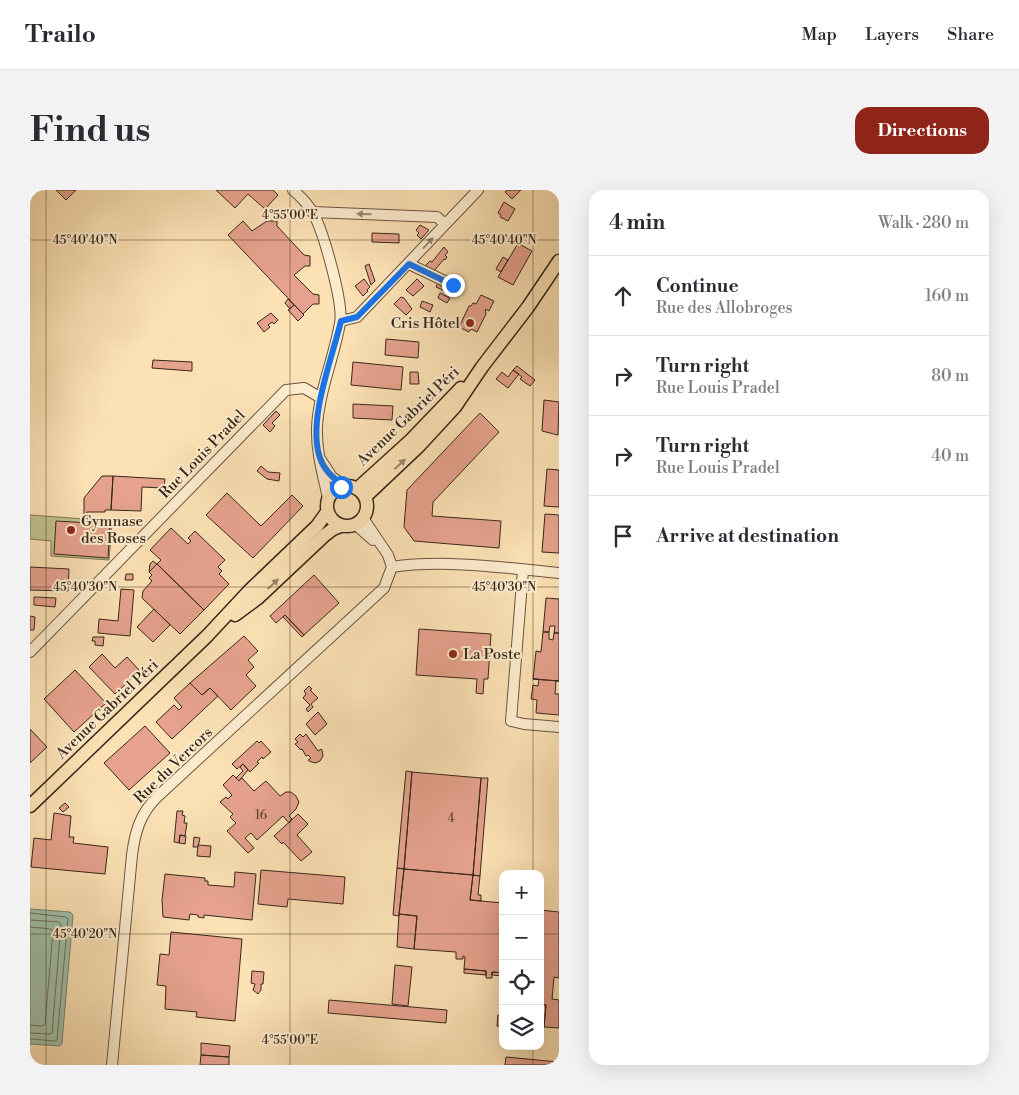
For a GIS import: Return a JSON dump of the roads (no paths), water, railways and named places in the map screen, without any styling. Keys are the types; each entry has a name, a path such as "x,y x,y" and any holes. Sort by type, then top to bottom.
{"main road":[{"name":"Avenue Gabriel Péri","path":"356,490 419,446 455,407 559,261"},
{"path":"336,488 356,490 367,508 360,522 341,526 332,521 327,512 328,498 336,488"},
{"name":"Avenue Gabriel Péri","path":"30,806 207,636 249,591 317,526 327,512"},
{"name":"Avenue Gabriel Péri","path":"207,636 258,598 325,535 341,526"}],"street":[{"path":"293,190 313,212 320,228 340,302 341,321 321,398 317,426 321,471 328,498"},
{"path":"341,321 357,317 478,190"},
{"path":"313,212 437,217 445,224"},
{"path":"409,264 453,285"},
{"name":"Rue Louis Pradel","path":"30,652 286,390 304,388 321,398"},
{"path":"320,459 332,477 356,490"},
{"path":"360,522 388,555 392,567 413,564 444,565 559,573"},
{"name":"Rue du Vercors","path":"112,1065 134,838 141,817 157,797 384,588 392,567"},
{"path":"523,570 511,721 524,724 559,726"}],"water":[{"path":"30,909 70,912 73,915 62,1044 60,1046 30,1044"}],"place":[{"name":"Cris Hôtel","path":"470,323"},
{"name":"Gymnase des Roses","path":"71,530"},
{"name":"La Poste","path":"453,654"}]}
